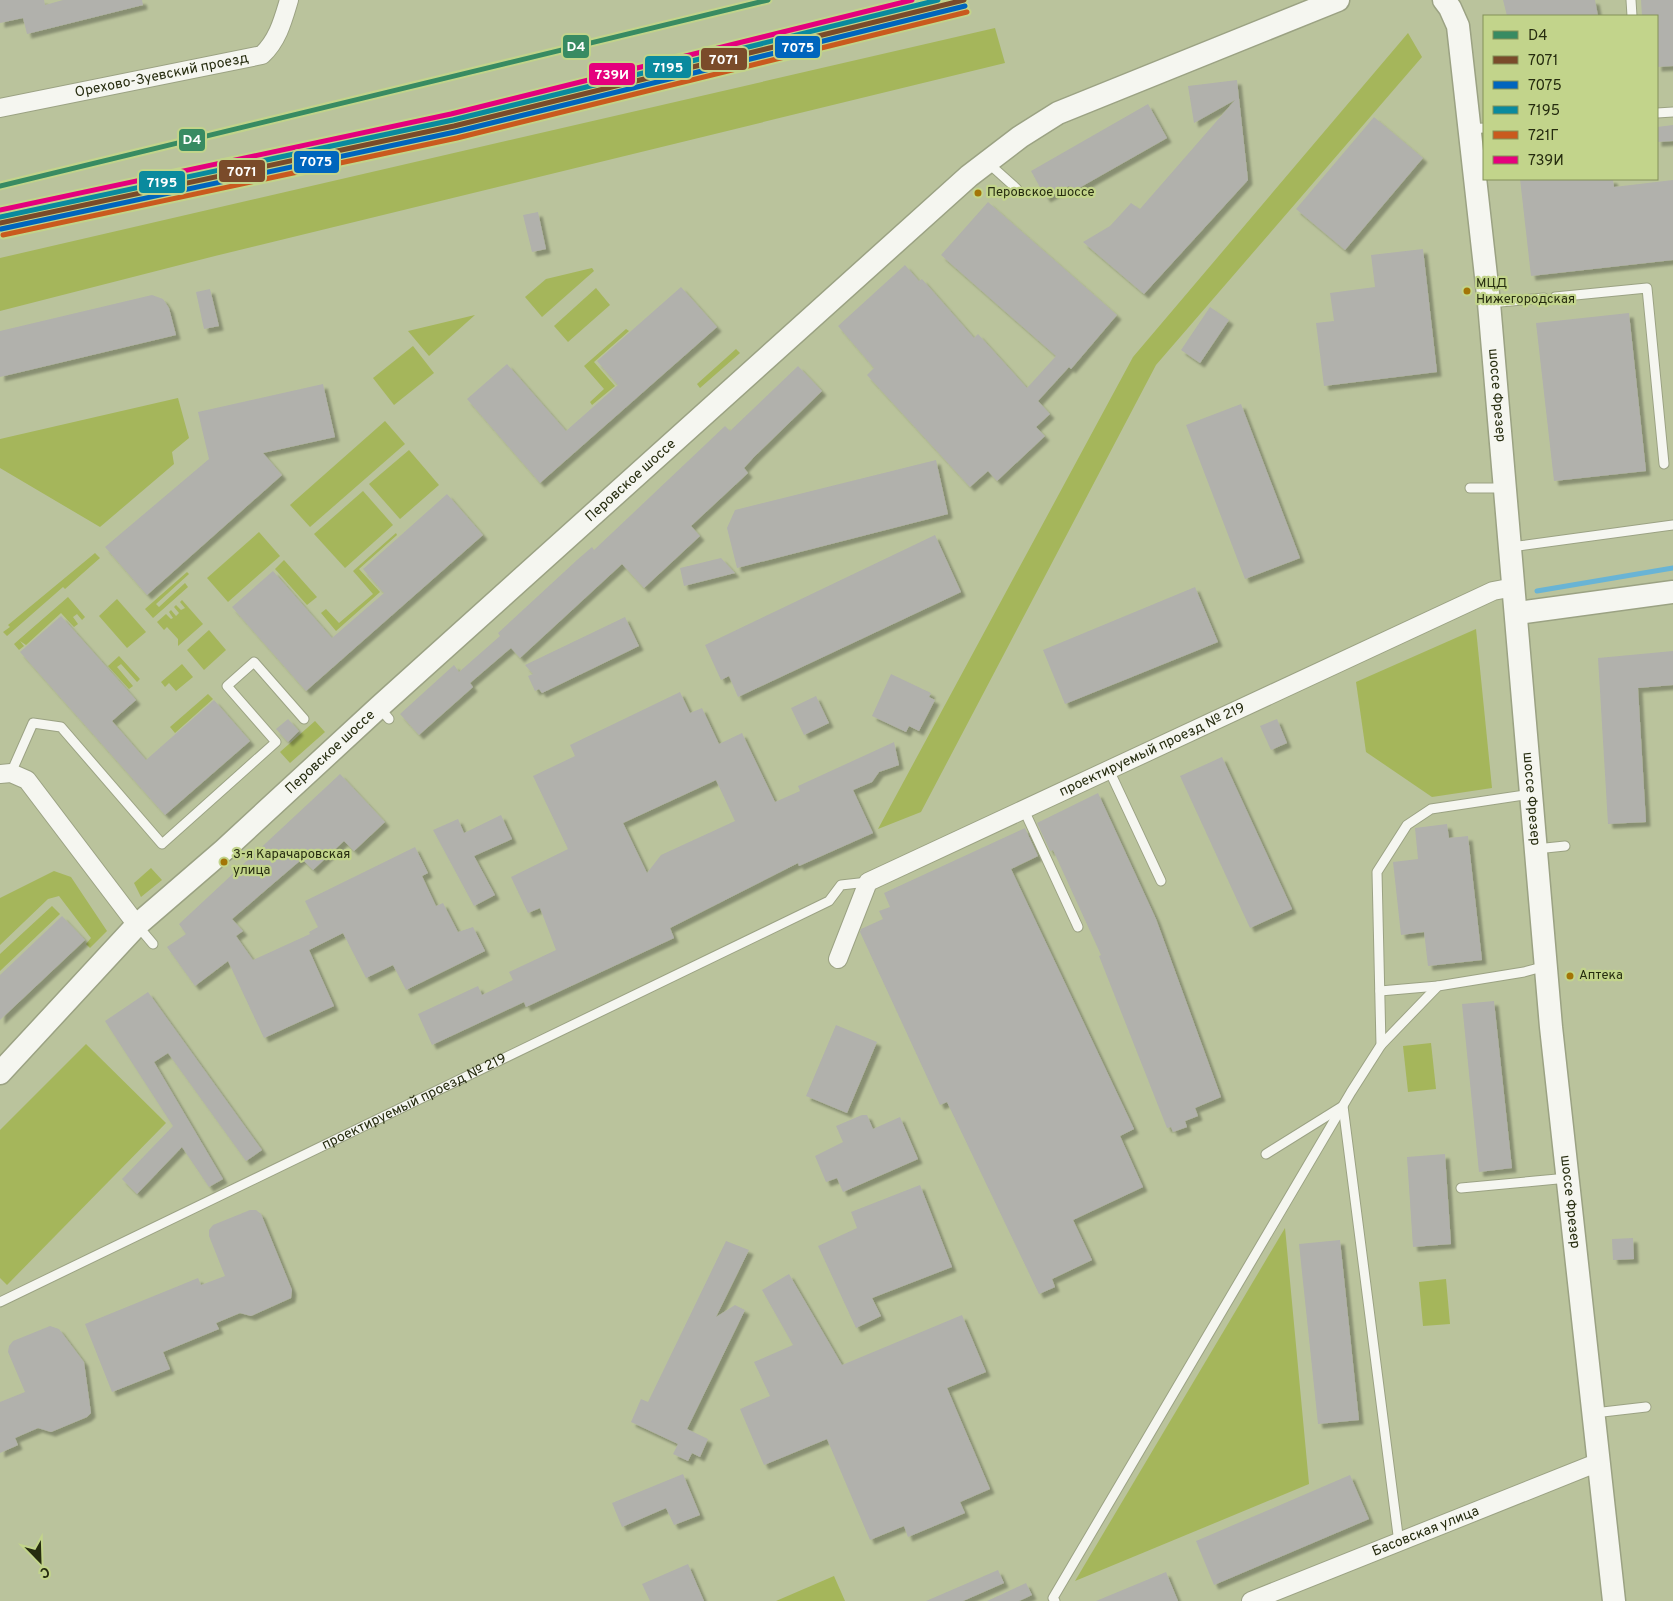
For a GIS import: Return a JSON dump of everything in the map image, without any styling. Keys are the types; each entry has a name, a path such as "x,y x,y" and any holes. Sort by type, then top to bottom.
{"street":[{"name":"Орехово-Зуевский проезд","path":"0,108 262,55 279,32 289,0"},
{"name":"Перовское шоссе","path":"0,1073 137,925 384,713 987,162 1020,137 1058,114 1338,0"},
{"name":"шоссе Фрезер","path":"1444,0 1458,26 1477,128 1489,303 1546,966 1614,1601"},
{"name":"проектируемый проезд № 219","path":"868,882 1109,770 1148,759 1493,591 1514,588"},
{"path":"1517,613 1673,592"},
{"path":"5,774 27,780 137,925"},
{"path":"838,959 868,882"},
{"name":"Басовская улица","path":"1250,1601 1600,1462"}],"lane":[{"path":"1631,0 1632,15"},
{"path":"1658,113 1673,112"},
{"path":"987,162 1017,189"},
{"path":"1556,297 1647,288 1664,464"},
{"path":"1489,303 1544,298"},
{"path":"1470,488 1505,488"},
{"path":"1511,547 1673,525"},
{"path":"5,774 33,723 61,727 162,844 276,742 227,686 254,662 304,719"},
{"path":"1109,770 1161,881"},
{"path":"1381,1045 1377,872 1408,825 1432,809 1532,794"},
{"path":"1024,810 1078,927"},
{"path":"1536,849 1565,846"},
{"name":"проектируемый проезд № 219","path":"0,1302 829,901 840,885 868,882"},
{"path":"137,925 153,944"},
{"path":"1380,991 1438,986 1524,972 1546,966"},
{"path":"1052,1600 1343,1106 1381,1045 1438,986"},
{"path":"1266,1154 1343,1106"},
{"path":"1343,1106 1399,1543"},
{"path":"1461,1188 1568,1178"},
{"path":"1594,1413 1646,1407"}],"green space":[{"path":"995,28 1005,63 215,256 0,311 0,258"},
{"path":"1408,33 1422,57 1156,365 921,812 878,829 1133,357"},
{"path":"592,268 594,271 542,317 525,297 546,279"},
{"path":"596,288 610,305 568,342 554,326"},
{"path":"475,315 429,356 408,331"},
{"path":"626,329 629,331 594,362 615,386 592,405 590,402 604,389 584,366"},
{"path":"413,346 434,373 394,405 373,378"},
{"path":"736,349 740,353 700,388 697,384"},
{"path":"178,398 189,438 172,452 174,464 100,527 0,468 0,439"},
{"path":"385,421 405,444 310,527 290,505"},
{"path":"409,450 439,485 400,519 369,484"},
{"path":"363,491 393,525 345,568 314,534"},
{"path":"259,532 280,556 228,602 207,578"},
{"path":"396,533 397,535 359,569 380,592 336,631 321,613 326,609 339,623 373,594 353,571"},
{"path":"95,553 100,558 65,589 63,587 7,636 3,632 10,627 8,625"},
{"path":"284,560 317,597 307,605 275,569"},
{"path":"187,572 189,574 156,604 159,607 185,583 188,587 153,618 145,609"},
{"path":"68,597 85,617 82,620 77,614 73,617 78,624 74,627 61,613 26,645 20,641 24,646 19,650 14,644"},
{"path":"117,599 146,632 127,648 99,616"},
{"path":"182,600 203,624 178,646 178,639 167,627 164,630 157,622 166,614 171,619 173,618 169,612 171,610 176,616 179,613 174,607 176,605 181,610 185,608 180,602"},
{"path":"1476,629 1492,788 1432,797 1366,752 1356,682"},
{"path":"209,630 226,650 204,670 187,650"},
{"path":"119,656 140,679 137,682 121,664 117,667 133,686 129,689 108,666"},
{"path":"182,664 193,677 176,691 169,683 165,687 161,682"},
{"path":"208,694 213,699 175,733 170,727"},
{"path":"315,721 325,732 290,763 280,752"},
{"path":"151,868 162,880 141,897 134,883"},
{"path":"54,871 71,877 107,931 90,948 86,944 91,938 59,896 48,899 0,945 0,898"},
{"path":"52,906 60,914 0,971 0,954"},
{"path":"1431,1043 1436,1089 1408,1092 1403,1046"},
{"path":"86,1044 166,1123 7,1285 0,1278 0,1130"},
{"path":"1285,1228 1309,1484 1075,1581"},
{"path":"1446,1279 1450,1324 1423,1326 1419,1282"},
{"path":"834,1576 845,1601 776,1601"}],"building":[{"path":"0,0 44,0 45,5 63,0 142,0 143,5 27,34 23,18 0,23"},
{"path":"1503,0 1595,0 1598,15 1507,15"},
{"path":"1641,0 1673,0 1673,66 1658,67 1658,15 1642,15"},
{"path":"1237,80 1248,180 1144,294 1083,242 1110,226 1131,203 1140,209 1235,100 1194,123 1188,86"},
{"path":"1148,104 1167,138 1072,192 1069,186 1046,198 1031,171"},
{"path":"1374,117 1423,158 1345,250 1296,209"},
{"path":"1673,125 1673,141 1658,142 1658,127"},
{"path":"1520,180 1613,180 1614,187 1673,180 1673,260 1531,276"},
{"path":"988,202 1117,315 1071,369 1069,367 1038,401 1050,414 1036,427 1045,436 997,481 988,471 970,487 867,375 874,368 838,326 905,265 919,281 922,279 974,338 978,334 1027,388 1056,356 941,255"},
{"path":"538,212 546,249 532,252 523,215"},
{"path":"1423,249 1437,372 1324,386 1316,323 1334,321 1330,293 1375,287 1371,255"},
{"path":"681,287 717,327 540,483 467,399 507,364 566,431 618,385 597,361"},
{"path":"210,289 219,326 204,329 196,292"},
{"path":"152,295 163,299 169,308 176,335 0,377 0,331"},
{"path":"1210,307 1229,320 1200,363 1181,350"},
{"path":"1629,313 1646,471 1554,481 1536,323"},
{"path":"798,366 822,391 744,468 748,473 691,526 700,536 644,588 622,564 520,658 511,648 470,683 473,687 419,735 400,714 454,665 459,672 500,636 498,633 592,547 594,550 725,426 730,431"},
{"path":"323,384 335,437 263,453 282,475 147,595 105,547 209,459 198,412"},
{"path":"1241,404 1300,558 1245,579 1186,425"},
{"path":"936,460 948,514 737,568 727,528 735,510"},
{"path":"447,494 483,535 306,691 232,607 273,571 332,638 384,593 363,569"},
{"path":"935,535 961,592 738,697 729,676 721,680 705,645"},
{"path":"721,558 735,573 684,586 680,568"},
{"path":"1195,587 1218,642 1065,704 1043,650"},
{"path":"61,616 136,700 112,721 146,760 214,700 250,741 165,815 20,652"},
{"path":"625,617 639,646 542,693 539,689 535,691 528,676 533,674 525,665"},
{"path":"1673,651 1673,685 1638,688 1646,822 1608,824 1598,658"},
{"path":"891,674 931,693 929,697 935,700 919,731 909,726 906,732 872,716"},
{"path":"680,692 690,713 702,708 719,744 742,733 775,802 800,791 798,786 894,742 899,765 879,772 872,782 853,790 873,833 799,866 798,863 670,928 674,938 526,1007 524,1002 432,1045 418,1014 478,986 482,995 513,980 509,972 556,950 540,908 528,913 511,877 568,849 533,776 575,756 570,745","holes":["716,780 735,821 661,855 647,873 623,823"]},
{"path":"816,696 829,723 804,735 791,708"},
{"path":"288,719 299,731 288,742 276,729"},
{"path":"1277,719 1287,743 1271,750 1260,726"},
{"path":"1222,757 1292,909 1250,928 1180,776"},
{"path":"340,774 385,822 354,851 344,841 313,870 302,859 232,919 243,931 236,936 253,960 310,934 309,932 318,927 305,901 415,847 428,873 422,876 436,906 443,903 458,932 473,927 485,951 406,990 393,965 366,978 343,933 309,950 334,1006 264,1038 228,961 195,986 167,947 186,934 179,924"},
{"path":"1098,793 1156,919 1221,1097 1195,1108 1198,1116 1185,1121 1187,1127 1173,1132 1171,1127 1167,1128 1099,956 1101,955 1053,850 1050,851 1037,823"},
{"path":"501,815 512,839 474,856 495,895 474,906 433,830 458,819 464,833"},
{"path":"1447,824 1449,838 1468,836 1482,960 1428,966 1424,932 1401,935 1393,862 1418,859 1415,828"},
{"path":"1025,828 1038,856 1011,869 1134,1129 1120,1136 1143,1187 1073,1220 1092,1260 1052,1279 1055,1287 1039,1294 947,1102 940,1105 860,932 861,929 883,919 879,911 890,907 884,893"},
{"path":"62,916 85,940 0,1020 0,975"},
{"path":"148,992 262,1150 246,1161 168,1053 154,1062 223,1179 209,1187 182,1147 137,1194 122,1179 173,1126 105,1021"},
{"path":"1494,1001 1512,1168 1479,1172 1462,1004"},
{"path":"836,1025 877,1042 847,1113 806,1096"},
{"path":"862,1115 867,1115 873,1129 900,1117 918,1159 843,1192 837,1178 826,1182 815,1156 843,1142 836,1126"},
{"path":"1445,1154 1451,1244 1413,1247 1407,1157"},
{"path":"920,1185 952,1267 872,1298 881,1316 856,1328 818,1246 857,1228 851,1212"},
{"path":"250,1210 256,1210 261,1214 292,1290 291,1298 251,1316 240,1313 216,1323 219,1329 163,1352 170,1369 112,1392 85,1324 198,1278 201,1285 225,1276 209,1236 209,1230 213,1225"},
{"path":"1633,1238 1634,1259 1613,1260 1612,1239"},
{"path":"1340,1240 1359,1420 1318,1424 1299,1244"},
{"path":"726,1241 749,1250 716,1317 735,1305 745,1310 687,1429 708,1439 700,1457 692,1453 688,1461 673,1454 678,1444 631,1422 641,1399 648,1402"},
{"path":"789,1274 842,1365 962,1315 986,1372 947,1388 990,1489 960,1502 965,1513 908,1537 904,1526 870,1540 827,1439 764,1465 740,1409 770,1396 754,1362 793,1345 762,1290"},
{"path":"50,1326 59,1329 84,1362 91,1413 87,1417 51,1432 38,1428 15,1438 18,1445 0,1453 0,1402 25,1392 8,1352 9,1346 13,1341"},
{"path":"683,1474 700,1515 674,1525 666,1508 622,1527 612,1503"},
{"path":"1350,1475 1369,1519 1214,1585 1196,1541"},
{"path":"688,1564 704,1601 650,1601 642,1584"},
{"path":"998,1570 1004,1583 963,1601 926,1601"},
{"path":"1166,1572 1178,1601 1096,1601"},
{"path":"1026,1583 1032,1595 1019,1601 987,1601"}],"waterway":[{"path":"1537,591 1673,568"}],"transit line":[{"name":"D4","path":"0,186 768,0"},
{"name":"739И","path":"0,210 451,114 912,0"},
{"name":"7195","path":"0,217 453,120 938,0"},
{"name":"7071","path":"0,223 454,126 964,0"},
{"name":"7075","path":"1,229 455,132 965,6"},
{"name":"721Г","path":"3,235 457,138 967,12"}],"place":[{"name":"Перовское шоссе","path":"978,193"},
{"name":"МЦД Нижегородская","path":"1467,291"},
{"name":"3-я Карачаровская улица","path":"224,862"},
{"name":"Аптека","path":"1570,976"}]}
